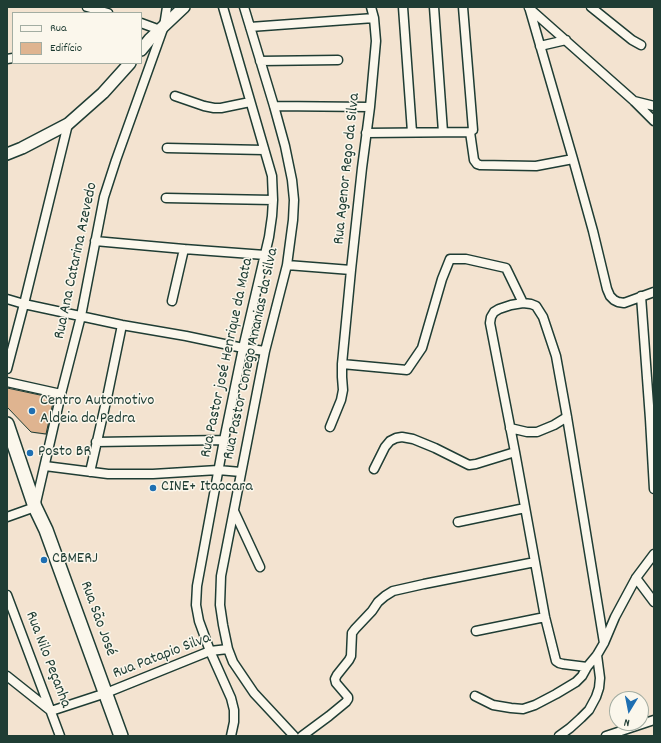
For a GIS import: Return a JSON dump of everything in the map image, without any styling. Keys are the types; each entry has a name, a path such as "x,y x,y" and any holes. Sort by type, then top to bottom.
{"main road":[{"path":"142,49 150,39 184,7"},
{"path":"7,154 22,148 68,124 103,93 129,64"},
{"name":"Rua São José","path":"7,424 11,450 46,530 121,736"}],"street":[{"path":"87,7 104,12"},
{"name":"Rua Ana Catarina Azevedo","path":"35,507 81,316 104,197 162,28 167,7"},
{"name":"Rua Pastor josé Henrique da Mata","path":"223,7 272,176 273,200 272,216 265,255 243,348 224,440 197,586 196,605 200,621 210,651 231,698 234,710 234,722 230,736"},
{"name":"Rua Pastor Conego Ananias da Silva","path":"244,7 285,146 292,180 293,220 287,265 265,351 221,576 220,605 228,649 234,662 254,693 294,736"},
{"name":"Rua Agenor Rego da Silva","path":"287,265 351,270 376,41 374,18 371,7"},
{"path":"403,7 412,132"},
{"path":"434,7 443,132"},
{"path":"463,7 473,129 470,132 474,160 480,165 536,166 573,159"},
{"path":"529,7 634,101 654,121"},
{"path":"529,7 593,231 607,290 614,300 624,303 654,292"},
{"path":"591,7 632,40 641,45"},
{"path":"250,27 374,18"},
{"path":"142,23 162,28"},
{"path":"540,46 566,40"},
{"path":"260,61 338,60"},
{"path":"175,96 214,108 250,102"},
{"path":"634,101 654,106"},
{"path":"274,106 370,107"},
{"path":"7,369 68,124"},
{"path":"366,133 470,132"},
{"path":"167,148 264,150"},
{"path":"166,198 273,200"},
{"path":"95,241 265,255"},
{"path":"172,301 184,249"},
{"path":"342,364 407,370 422,348 442,279 450,259 466,259 506,268 522,303"},
{"path":"330,427 342,400 342,364 351,270"},
{"path":"641,296 650,411 654,489"},
{"path":"7,299 81,316 265,351"},
{"path":"587,667 563,664 556,660 545,617 490,323 494,312 511,305 522,303 536,306 543,317 556,356 604,643"},
{"path":"90,472 122,324"},
{"path":"7,382 61,394"},
{"path":"510,428 527,432 537,432 554,425 567,417"},
{"path":"374,469 385,447 390,441 402,437 414,439 469,465 515,452"},
{"path":"96,442 224,440"},
{"path":"45,466 108,474 153,474 218,470 241,472"},
{"path":"7,517 35,507"},
{"path":"458,522 524,508"},
{"path":"234,511 260,567"},
{"path":"474,696 493,705 523,708 535,705 576,682 597,655 636,578 654,554"},
{"path":"302,736 329,716 348,699 348,696 336,683 335,679 351,656 352,633 378,602 385,596 393,591 417,585 535,562"},
{"path":"636,578 654,602"},
{"name":"Rua Nilo Peçanha","path":"7,595 60,736"},
{"path":"476,631 545,617"},
{"name":"Rua Patapio Silva","path":"51,711 106,693 210,651 228,649"},
{"path":"559,736 589,710 596,697 600,678 597,655"},
{"path":"7,676 51,711"},
{"path":"606,736 654,720"}],"building":[{"name":"Centro Automotivo Aldeia da Pedra","path":"7,388 54,398 46,434 31,432 7,407"}],"place":[{"name":"Centro Automotivo Aldeia da Pedra","path":"32,411"},
{"name":"Posto BR","path":"30,453"},
{"name":"CINE+ Itaocara","path":"153,488"},
{"name":"CBMERJ","path":"44,560"}]}
